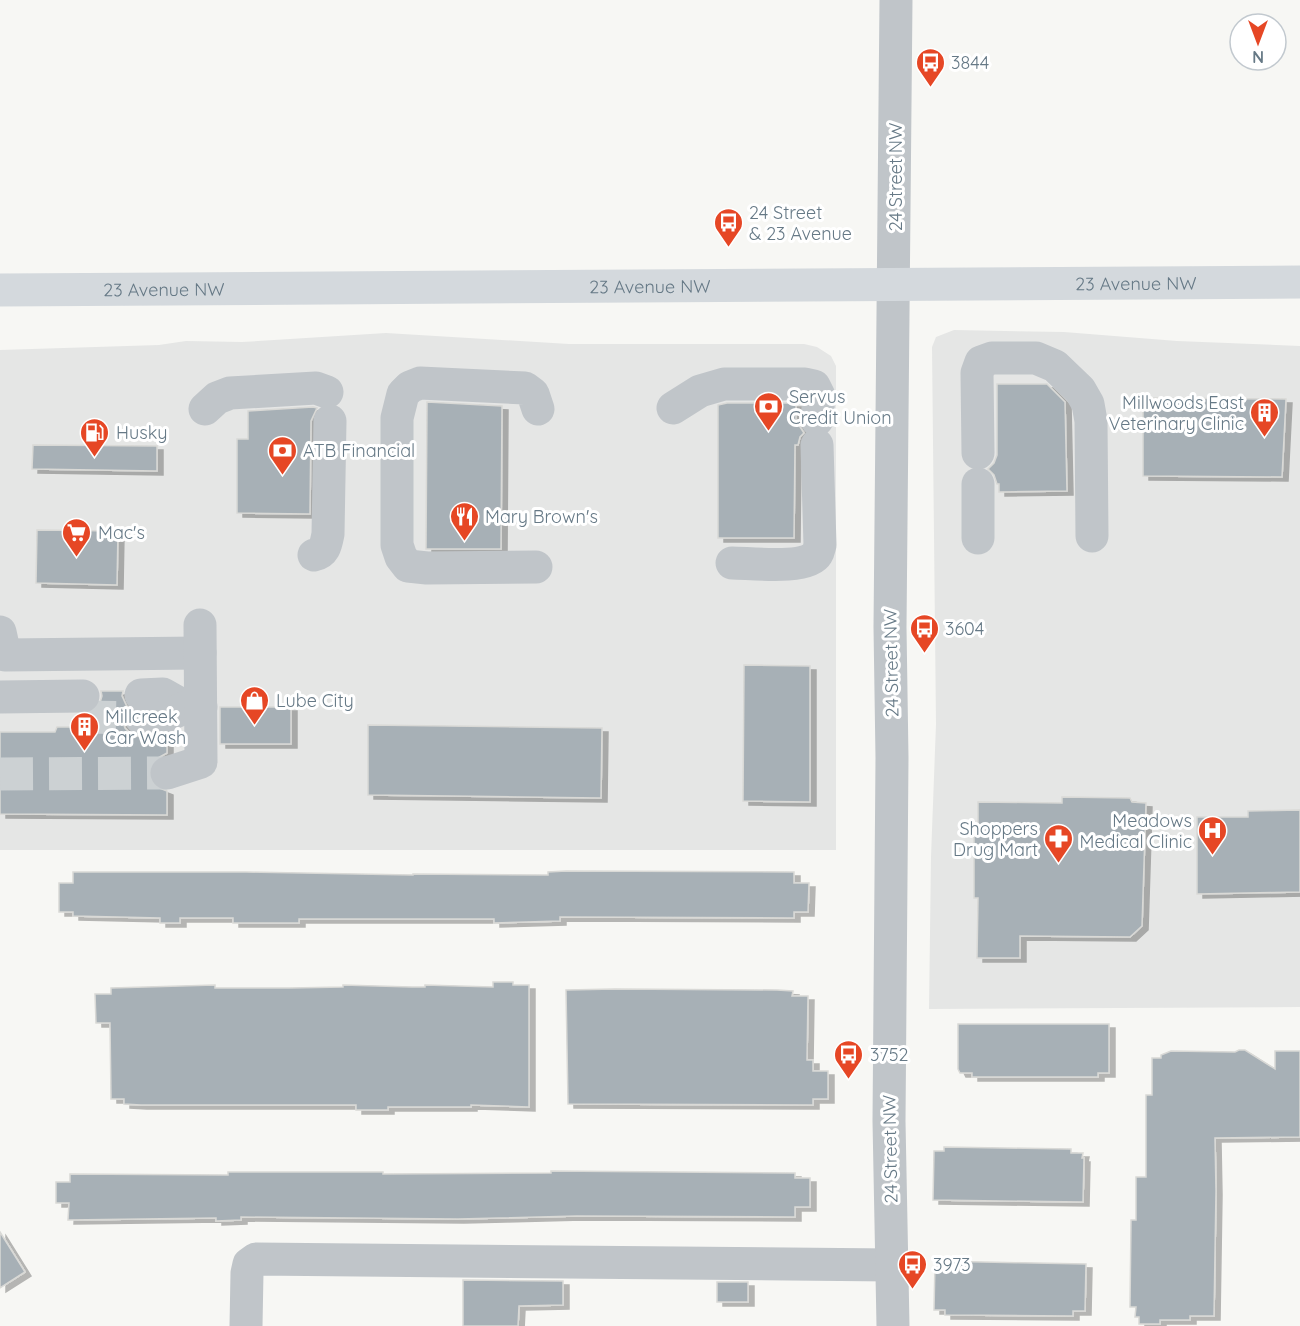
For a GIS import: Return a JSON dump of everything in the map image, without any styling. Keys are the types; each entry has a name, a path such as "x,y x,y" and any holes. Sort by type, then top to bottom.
{"main road":[{"name":"23 Avenue NW","path":"0,290 1300,282"}],"street":[{"name":"24 Street NW","path":"893,1326 889,1121 892,758 890,616 896,0"},
{"path":"978,538 977,373 981,362 1004,357 1036,358 1055,366 1080,390 1088,404 1091,421 1092,536"},
{"path":"536,567 427,568 408,566 401,557 397,545 397,418 403,394 410,387 420,383 525,388 533,394 538,409"},
{"path":"673,408 700,391 724,384 805,384 814,386 819,396 817,432 819,545 817,554 809,561 788,564 732,563"},
{"path":"205,410 217,399 230,393 316,388 328,407 328,534 326,546 322,552 314,555"},
{"path":"0,632 5,656 201,639 193,707 201,762 167,773"},
{"path":"0,697 83,706 0,717"},
{"path":"141,706 162,717 193,707"},
{"path":"246,1326 247,1273 249,1264 256,1259 892,1265"}],"shaded area":[{"path":"954,330 1064,332 1177,341 1300,346 1300,1007 929,1009 936,724 932,347 936,337"},
{"path":"386,333 569,344 804,344 817,347 831,356 836,366 836,850 0,850 0,350 159,345 186,341 242,342"}],"building":[{"path":"997,384 1047,384 1065,402 1067,491 999,492 999,484 988,469 994,463 997,455"},
{"path":"1143,398 1286,399 1282,477 1143,476"},
{"path":"427,402 502,406 501,549 426,549"},
{"path":"796,403 796,420 804,433 798,445 795,445 794,538 718,538 718,405"},
{"name":"ATB Financial","path":"317,408 311,421 310,514 237,513 237,439 248,439 248,411"},
{"name":"Husky","path":"33,445 157,446 157,471 32,469"},
{"name":"Mac's","path":"37,530 118,531 117,585 36,583"},
{"path":"744,665 810,666 810,802 743,801"},
{"name":"Millcreek Car Wash","path":"101,691 123,691 122,696 127,707 122,719 125,728 131,734 141,737 167,736 167,753 154,760 149,770 149,778 154,786 167,791 167,815 0,814 0,732 55,732 57,727 83,727 83,715 99,706"},
{"name":"Lube City","path":"220,707 291,707 291,744 220,744"},
{"path":"368,725 602,728 601,798 368,795"},
{"name":"Shoppers Drug Mart","path":"1062,797 1130,798 1132,802 1146,803 1142,926 1130,937 1020,936 1020,958 977,958 978,898 974,898 974,829 978,829 978,802 1062,803"},
{"path":"1300,810 1300,892 1197,894 1197,817 1248,817 1248,811"},
{"path":"73,872 548,875 548,872 794,872 794,883 809,883 808,912 794,912 794,918 560,917 560,921 494,923 494,919 299,919 299,923 233,923 233,918 180,918 180,923 160,923 160,918 73,916 73,912 59,912 59,883 73,883"},
{"path":"493,982 529,985 529,1107 471,1105 471,1107 388,1107 388,1110 356,1110 356,1105 141,1105 124,1104 124,1099 111,1099 110,1023 96,1023 95,994 111,994 111,988 215,985 215,988 343,987 343,985 493,987"},
{"path":"566,990 777,990 793,991 792,996 808,996 807,1060 813,1060 813,1071 828,1071 828,1099 813,1099 813,1105 568,1104"},
{"path":"958,1024 1109,1024 1109,1073 1098,1073 1098,1077 972,1077 972,1073 960,1073 958,1069"},
{"path":"1245,1050 1275,1069 1275,1051 1300,1051 1300,1137 1215,1138 1214,1316 1190,1316 1190,1320 1160,1320 1160,1324 1139,1324 1139,1317 1135,1317 1136,1307 1130,1307 1131,1220 1136,1220 1136,1177 1146,1177 1146,1095 1152,1095 1152,1058 1161,1058 1161,1055 1171,1051 1235,1052"},
{"path":"944,1147 1071,1149 1071,1153 1083,1153 1083,1202 933,1200 934,1151 944,1151"},
{"path":"551,1171 795,1173 795,1178 810,1178 810,1207 795,1207 795,1217 577,1216 458,1219 241,1217 241,1220 216,1221 216,1218 68,1220 69,1203 56,1203 56,1182 70,1182 70,1174 551,1173"},
{"path":"0,1232 25,1272 0,1288"},
{"path":"935,1261 1086,1264 1085,1311 1073,1311 1073,1316 945,1315 945,1310 934,1310"},
{"path":"463,1280 563,1281 563,1305 519,1306 518,1326 463,1326"},
{"path":"717,1282 748,1282 748,1302 717,1302"}],"tunnel":[{"path":"83,717 141,718"},
{"path":"0,774 167,773"}],"place":[{"name":"3844","path":"930,88"},
{"name":"24 Street & 23 Avenue","path":"728,248"},
{"name":"Servus Credit Union","path":"768,432"},
{"name":"Millwoods East Veterinary Clinic","path":"1265,438"},
{"name":"Husky","path":"95,458"},
{"name":"ATB Financial","path":"282,476"},
{"name":"Mary Brown's","path":"464,542"},
{"name":"Mac's","path":"77,558"},
{"name":"3604","path":"924,654"},
{"name":"Lube City","path":"255,726"},
{"name":"Millcreek Car Wash","path":"84,752"},
{"name":"Meadows Medical Clinic","path":"1213,856"},
{"name":"Shoppers Drug Mart","path":"1059,864"},
{"name":"3752","path":"849,1080"},
{"name":"3973","path":"912,1290"}]}
